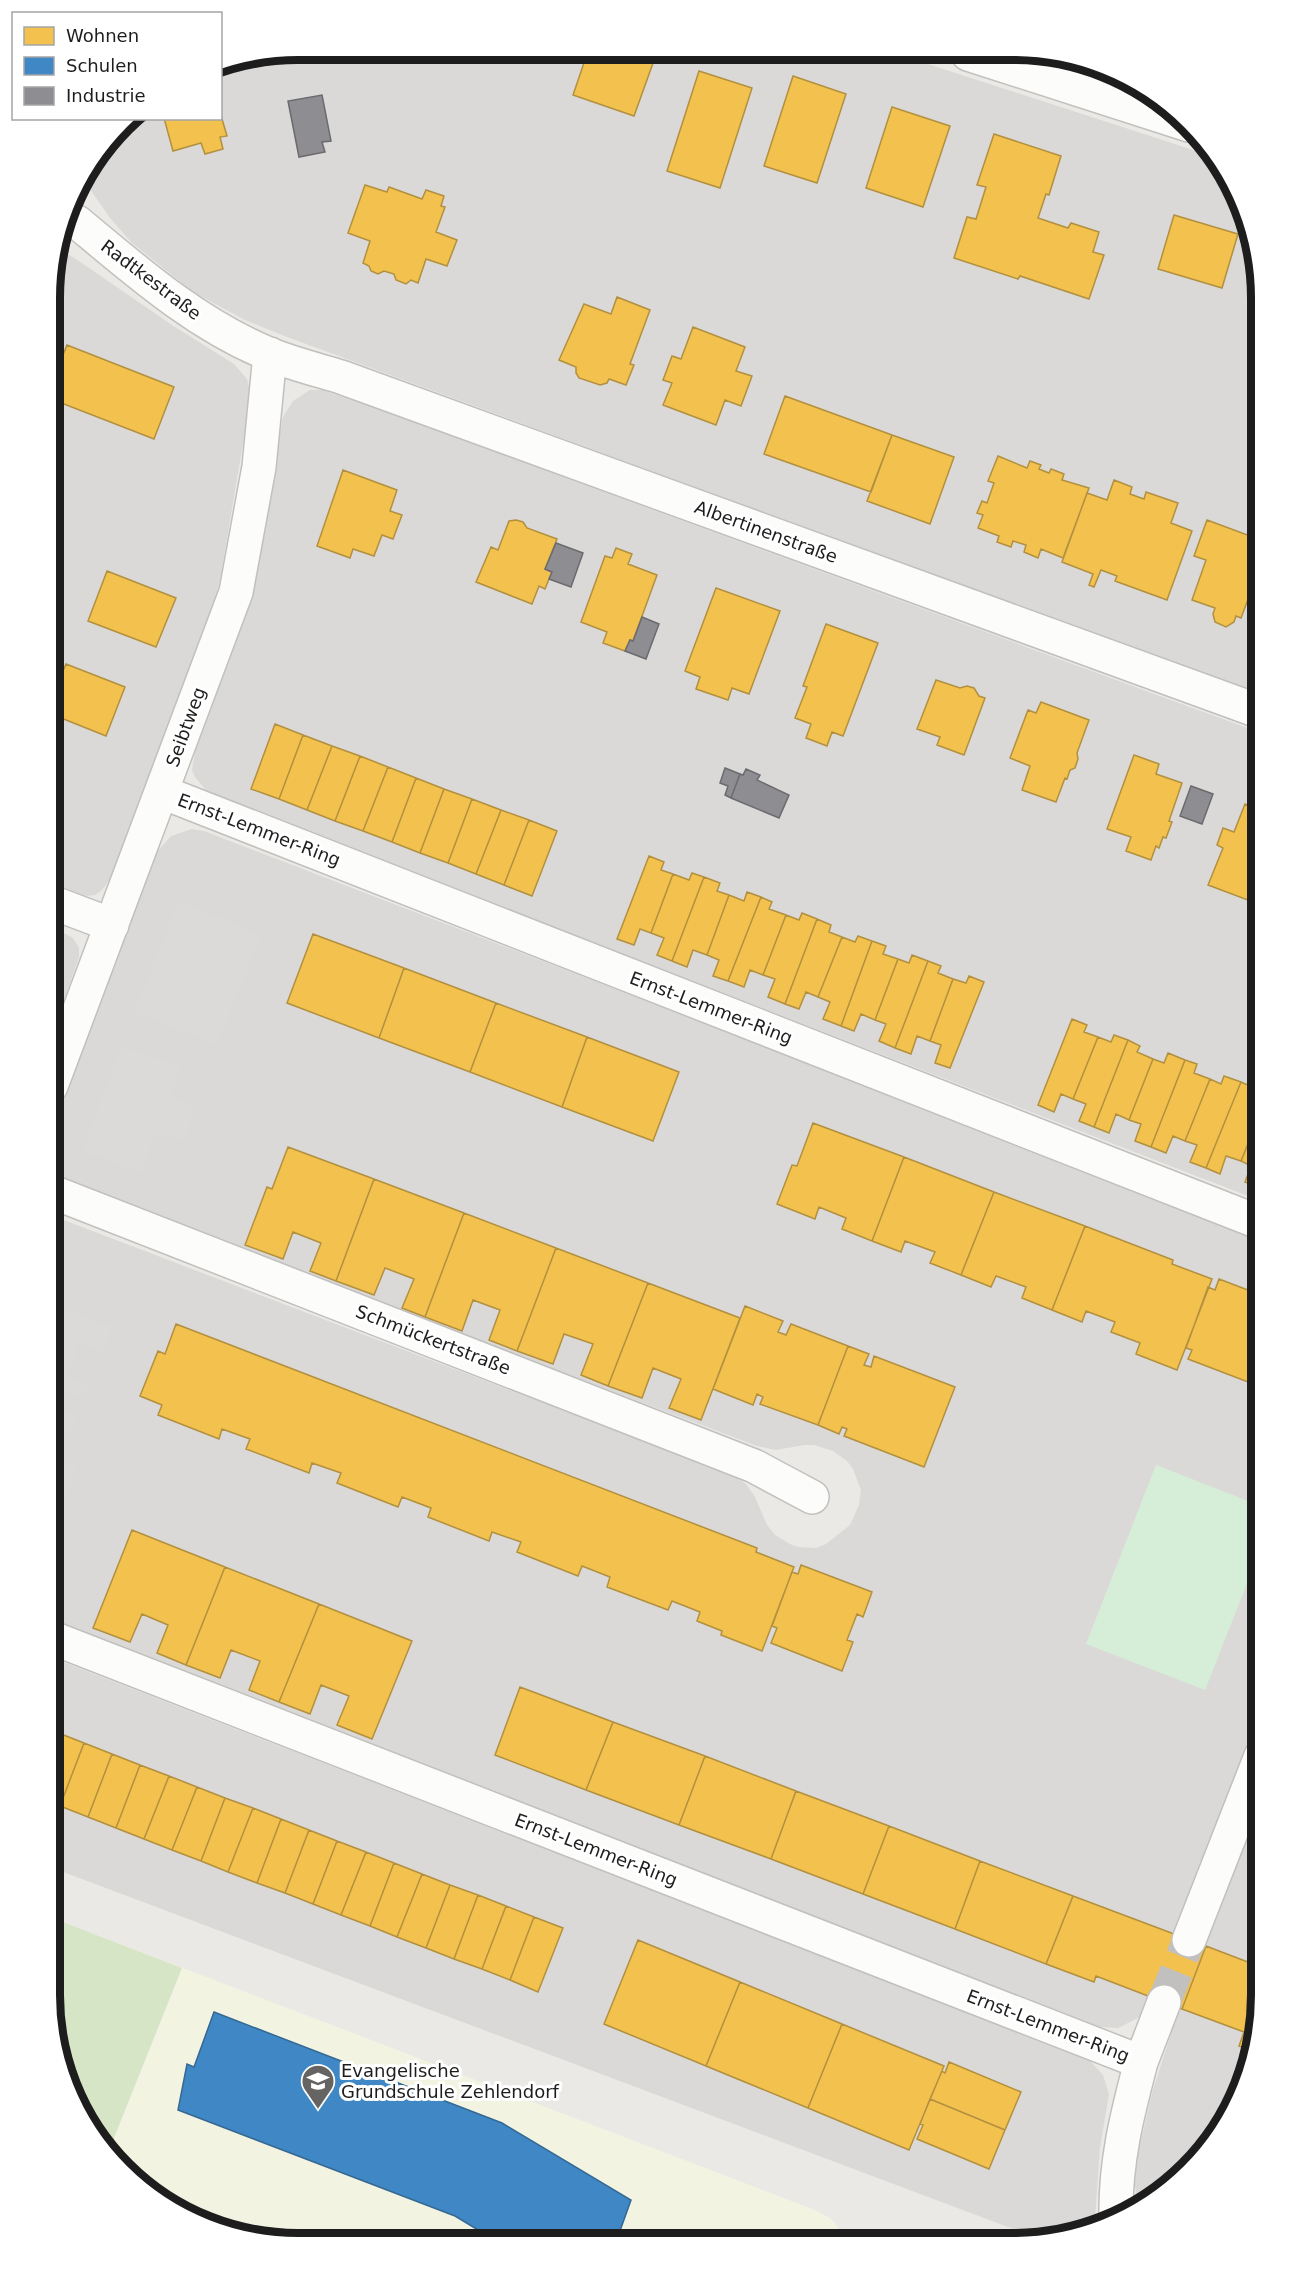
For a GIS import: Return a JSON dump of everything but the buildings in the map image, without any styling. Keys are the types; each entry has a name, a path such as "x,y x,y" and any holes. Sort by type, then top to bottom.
{"street":[{"path":"987,60 1170,119"},
{"name":"Radtkestraße","path":"74,219 155,287 211,325 270,354"},
{"name":"Albertinenstraße","path":"270,354 375,390 1251,708"},
{"name":"Seibtweg","path":"60,1062 236,592 258,467 270,354"},
{"name":"Ernst-Lemmer-Ring","path":"162,792 1251,1219"},
{"path":"60,905 112,925"},
{"name":"Schmückertstraße","path":"60,1195 747,1463 812,1497"},
{"name":"Ernst-Lemmer-Ring","path":"60,1641 1141,2062"},
{"path":"1189,1940 1251,1782"},
{"name":"Ernst-Lemmer-Ring","path":"1116,2209 1116,2179 1125,2122 1141,2062 1164,2002"}],"shaded area":[{"path":"298,60 916,60 1202,153 1219,179 1233,207 1243,237 1249,267 1251,298 1251,691 245,320 193,292 132,243 110,218 88,187 109,153 140,120 222,120 222,73 267,62"},
{"path":"1060,65 1074,68 1111,82"},
{"path":"65,253 234,364 247,379 251,396 220,580 213,607 112,876 102,890 95,895 85,896 60,888 60,298"},
{"path":"310,390 322,390 375,408 1251,729 1251,1197 209,794 192,770 195,752 246,614 283,417 293,401"},
{"path":"192,829 204,831 1251,1233 1251,1740 1150,2001 1138,2018 1118,2028 1100,2027 60,1625 60,1219 732,1475 746,1484 755,1497 767,1525 775,1535 798,1547 816,1548 826,1544 850,1525 859,1505 861,1490 853,1469 847,1461 833,1451 814,1445 776,1450 757,1446 76,1188 61,1178 60,1108 156,853 171,836"},
{"path":"178,901 261,934 217,1045 134,1012"},
{"path":"60,931 73,938 79,948 79,957 60,1011"},
{"path":"121,1046 181,1067 170,1097 196,1107 184,1142 156,1132 141,1173 82,1151"},
{"path":"60,1307 112,1327 102,1353 79,1344 66,1376 89,1385 83,1397 61,1389 60,1392"},
{"path":"60,1409 76,1416 67,1439 60,1436"},
{"path":"60,1460 77,1467 60,1511"},
{"path":"60,1661 1089,2060 1103,2075 1109,2094 1100,2148 1095,2218 1044,2231 1022,2232 60,1871"},
{"path":"1251,1824 1251,1995 1249,2026 1243,2056 1233,2086 1202,2140 1170,2174 1137,2198 1135,2186 1137,2158 1152,2093 1175,2021"},
{"name":"Evangelische Grundschule Zehlendorf","path":"60,1921 815,2210 830,2218 838,2227 839,2233 298,2233 267,2231 237,2225 207,2215 153,2184 119,2152 100,2127 78,2086 68,2056 62,2026"},
{"path":"1251,1926 1251,1938 1247,1937"}],"green space":[{"path":"1156,1465 1251,1502 1251,1573 1205,1690 1086,1644"},
{"path":"60,1921 182,1968 112,2143 92,2114 78,2086 68,2056 62,2026 60,1995"}],"tunnel":[{"path":"1164,2002 1189,1940"}],"place":[{"name":"Evangelische Grundschule Zehlendorf","path":"318,2110"}]}
